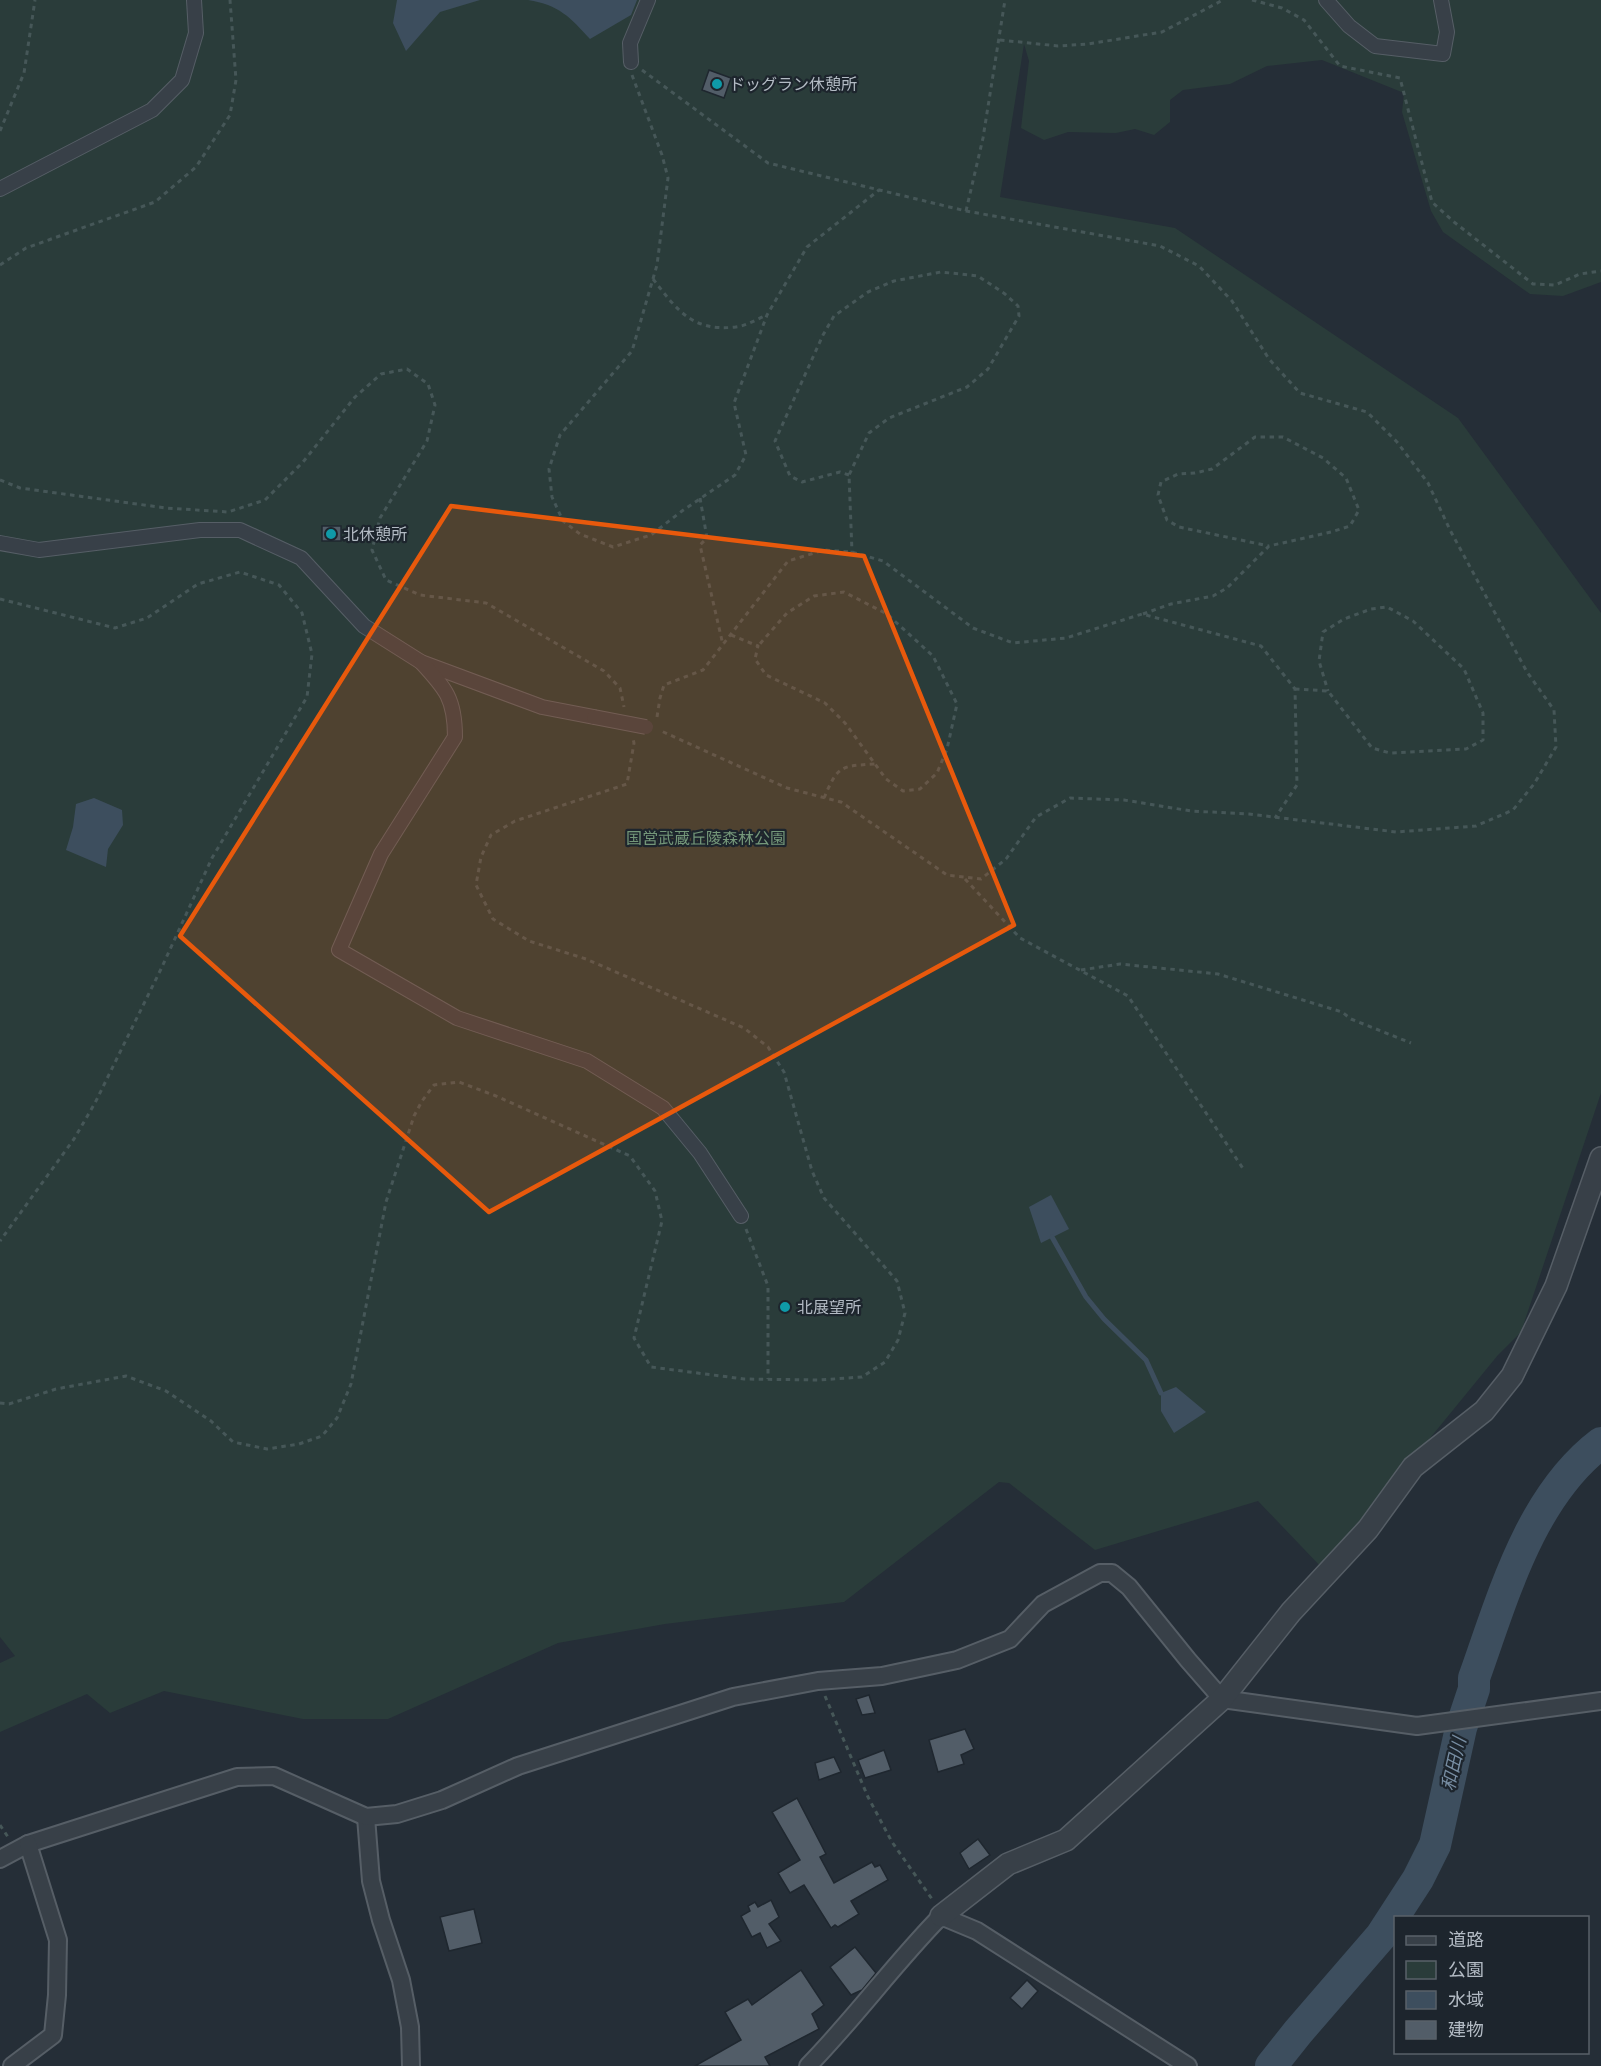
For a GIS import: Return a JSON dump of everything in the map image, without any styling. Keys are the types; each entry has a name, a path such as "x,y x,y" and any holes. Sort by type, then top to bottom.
{"street":[{"path":"0,189 152,110 182,80 196,33 194,0"},
{"path":"631,62 630,42 648,0"},
{"path":"1326,0 1349,26 1375,46 1443,54 1447,32 1441,0"},
{"path":"0,543 39,550 200,530 240,530 301,558 364,626 421,662 542,707 651,728"},
{"path":"421,662 444,687 455,716 455,738 381,854 339,950 457,1018 587,1061 663,1108 700,1153 741,1216"},
{"path":"808,2066 844,2029 941,1916 1008,1864 1066,1840 1222,1699 1291,1612 1368,1529 1413,1467 1484,1411 1512,1377 1556,1286 1601,1158"},
{"path":"0,1859 28,1844 237,1777 274,1776 366,1817 397,1814 442,1800 518,1766 733,1696 818,1681 882,1676 957,1660 1010,1639 1043,1604 1100,1573 1112,1573 1129,1587 1222,1699 1417,1726 1601,1701"},
{"path":"366,1817 371,1881 401,1980 410,2027 411,2066"},
{"path":"12,2066 53,2035 57,1995 58,1940 28,1844"},
{"path":"941,1916 977,1931 1188,2066"}],"path":[{"path":"0,131 24,73 35,0"},
{"path":"0,265 26,248 155,201 196,167 230,115 236,80 230,0"},
{"path":"966,211 983,138 1005,0"},
{"path":"1000,40 1058,46 1088,44 1162,32 1223,0"},
{"path":"1251,0 1282,8 1304,20 1340,66 1400,78 1432,202 1533,284 1555,285 1581,274 1601,271"},
{"path":"631,62 631,74 662,155 668,178 657,265 632,351 560,435 549,469 552,497 563,521 580,534 614,547 651,535 735,475 746,455 734,403 766,315 807,247 879,190"},
{"path":"631,62 768,163 966,211 1160,246 1199,266 1232,301 1269,359 1300,393 1366,412 1398,442 1428,483 1450,530 1527,672 1554,711 1556,747 1534,784 1513,810 1476,826 1396,832 1191,811 1124,801 1071,798 1036,817 1006,859 981,879 947,875 841,802 787,788 651,728 664,685 703,670 788,561 824,550 852,552 883,561 974,628 1013,644 1066,638 1171,604 1213,596 1227,588 1269,546 1350,525 1359,510 1346,478 1323,458 1283,437 1255,436 1212,469 1178,474 1161,482 1158,495 1167,520 1179,527 1269,546"},
{"path":"849,475 840,472 802,482 790,476 775,441 823,335 834,316 868,292 894,281 941,272 978,276 1018,306 1019,316 988,369 967,387 889,418 869,433 849,475 852,552"},
{"path":"653,279 673,305 687,318 704,326 737,327 766,315"},
{"path":"0,480 20,488 166,508 228,512 265,500 303,462 355,397 381,374 407,369 428,384 435,405 427,441 380,518 372,550 386,580 420,595 486,603 604,671 620,688 625,710"},
{"path":"700,498 707,538 700,545 723,645"},
{"path":"0,599 114,628 147,618 198,584 240,572 279,585 302,614 312,654 307,697 212,858 96,1103 74,1138 0,1241"},
{"path":"844,592 887,614 933,656 957,704 946,749 937,773 920,789 903,791 886,779 845,723 825,703 766,675 755,659 758,646 787,613 814,596 844,592"},
{"path":"1295,689 1328,691 1372,748 1390,753 1466,749 1483,740 1482,712 1464,669 1413,621 1387,607 1371,609 1344,619 1323,632 1319,661 1328,691"},
{"path":"1142,614 1261,646 1295,689 1297,784 1275,818"},
{"path":"731,635 758,646"},
{"path":"0,1403 9,1404 56,1389 126,1376 165,1391 211,1421 233,1442 267,1449 299,1444 322,1436 337,1418 351,1384 386,1202 414,1116 434,1085 459,1082 496,1095 630,1156 655,1191 662,1221 634,1338 651,1367 744,1379 819,1380 862,1377 885,1362 898,1340 905,1313 897,1281 824,1198 812,1171 784,1072 768,1047 744,1028 586,959 529,941 493,919 476,885 481,857 491,835 515,821 627,784 634,744 631,732"},
{"path":"824,798 833,776 847,766 875,764"},
{"path":"964,878 1020,938 1128,996 1244,1170"},
{"path":"1081,970 1120,964 1218,974 1342,1012 1351,1019 1411,1043"},
{"path":"741,1216 768,1286 768,1379"},
{"path":"818,1681 868,1797 892,1842 941,1916"}],"highlighted area":[{"path":"451,506 864,556 1014,925 489,1212 180,936"}],"green space":[{"name":"国営武蔵丘陵森林公園","path":"0,0 1601,0 1601,282 1563,296 1530,294 1443,232 1431,211 1402,112 1404,93 1322,60 1267,66 1230,84 1183,90 1170,100 1170,122 1154,135 1135,129 1116,133 1068,132 1044,140 1021,128 1029,61 1024,44 1000,197 1175,228 1458,418 1601,613 1601,1093 1521,1332 1498,1355 1323,1569 1258,1501 1095,1550 1009,1483 999,1482 844,1602 665,1624 558,1643 388,1719 303,1719 164,1691 110,1713 87,1694 0,1732 0,1663 15,1656 0,1637"}],"water":[{"path":"397,0 480,0 440,12 406,51 393,23"},
{"path":"528,0 637,0 631,15 590,39 563,13 548,5"},
{"path":"94,798 122,810 123,825 108,849 106,867 66,850 73,827 76,804"},
{"path":"1051,1195 1069,1229 1041,1243 1029,1207"},
{"path":"1176,1387 1206,1412 1174,1433 1161,1411 1161,1393"}],"building":[{"name":"ドッグラン休憩所","path":"709,70 731,78 724,98 702,90"},
{"name":"北休憩所","path":"322,526 341,526 341,541 322,541"},
{"path":"869,1695 875,1713 862,1715 856,1699"},
{"path":"965,1729 974,1749 961,1755 964,1764 938,1772 929,1740"},
{"path":"884,1750 891,1770 865,1778 858,1760"},
{"path":"834,1757 841,1772 819,1780 815,1763"},
{"path":"797,1798 826,1854 820,1857 834,1883 872,1862 875,1867 880,1865 888,1880 851,1901 859,1914 838,1927 835,1925 831,1928 804,1885 790,1893 778,1873 800,1860 772,1812"},
{"path":"978,1839 990,1855 969,1869 960,1853"},
{"path":"771,1900 779,1917 769,1924 781,1941 767,1948 760,1933 752,1937 741,1916 750,1911 748,1906 755,1902 758,1907"},
{"path":"474,1909 482,1943 449,1951 440,1917"},
{"path":"855,1947 876,1973 862,1990 851,1995 830,1967"},
{"path":"801,1970 824,2005 812,2014 819,2029 765,2057 770,2066 695,2066 741,2040 725,2012 748,1999 752,2005"},
{"path":"1027,1980 1038,1991 1022,2009 1010,1998"}],"waterway":[{"path":"1052,1237 1086,1297 1104,1319 1146,1360 1161,1393"},
{"name":"和田川","path":"1271,2066 1381,1936 1418,1879 1435,1845 1461,1728 1474,1689 1474,1678 1508,1582 1537,1520 1555,1491 1576,1465 1601,1443"}],"place":[{"name":"ドッグラン休憩所","path":"717,84"},
{"name":"北休憩所","path":"331,534"},
{"name":"北展望所","path":"785,1307"}]}
